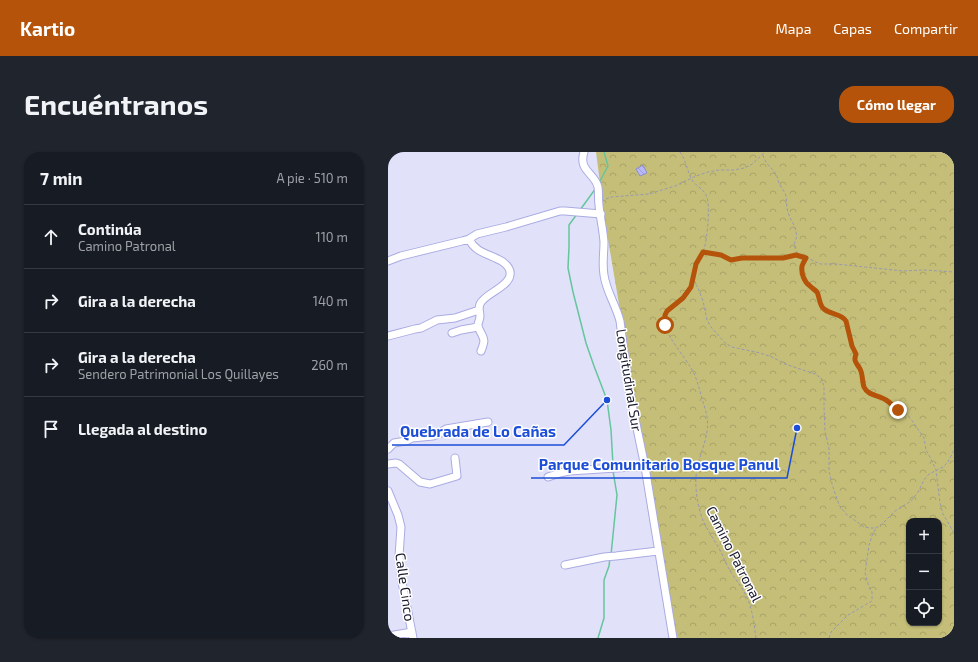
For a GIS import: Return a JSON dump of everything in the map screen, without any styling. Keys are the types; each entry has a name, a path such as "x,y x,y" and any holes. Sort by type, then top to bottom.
{"street":[{"name":"Longitudinal Sur","path":"584,152 582,158 583,164 598,185 604,240 604,277 620,321 629,390 645,467 673,638"},
{"path":"388,261 401,256 469,239 477,234 560,211 565,210 600,214"},
{"path":"469,239 472,245 480,252 504,262 510,275 503,285 485,298 480,304 480,318 478,327 484,339 481,351"},
{"path":"388,336 421,328 438,320 455,318 479,310"},
{"path":"452,333 478,327"},
{"path":"388,449 394,443 406,441 412,438 433,436 446,429 488,422"},
{"path":"388,464 396,462 420,482 430,484 457,476 455,458"},
{"path":"548,477 569,471 645,467"},
{"name":"Calle Cinco","path":"388,491 398,515 401,527 399,556 402,582 412,635"},
{"path":"565,565 604,557 658,551"},
{"path":"388,636 412,635"}],"path":[{"name":"Camino Patronal","path":"680,152 684,158 691,178 707,196 709,210 706,242 703,252 696,264 691,287 683,298 667,311 665,315 665,325 670,336 691,367 696,378 707,417 708,429 697,470 696,484 702,516 729,569 748,599 754,617 756,638"},
{"path":"599,205 611,197 649,194 674,186 708,172 734,170 751,166 765,152"},
{"path":"763,154 768,165 777,176 779,184 784,191 786,206 797,234 794,244 795,250 799,256"},
{"path":"703,252 721,255 731,260 742,258 783,258 796,255 820,264 836,264 903,271 924,270 954,272"},
{"path":"806,258 802,266 802,273 808,285 817,293 821,306 826,311 839,315 846,321 852,346 856,354 856,363 860,369 864,387 870,394 887,400 894,408 903,411 924,438 926,450 936,470 940,503 943,514 954,533"},
{"path":"693,279 703,301 707,320 711,328 725,344 772,357 786,364 815,374 821,378 824,386 825,431 829,449 829,471 839,505 846,514 864,527 876,528"},
{"path":"829,638 830,632 848,614 872,602 872,592 865,573 869,545 876,528 895,511 911,501 929,474 943,467 948,462 954,450"}],"green space":[{"path":"596,152 954,152 954,638 676,638 605,222"}],"building":[{"path":"643,165 647,173 640,176 636,169"}],"waterway":[{"path":"599,183 608,166 604,152"},
{"path":"580,210 596,188"},
{"path":"577,214 569,225 568,268 586,343 607,400 611,430 613,465"},
{"path":"611,555 617,495 613,471"},
{"path":"598,638 604,618 604,580 610,558"}],"place":[{"name":"Quebrada de Lo Cañas","path":"607,400"},
{"name":"Parque Comunitario Bosque Panul","path":"797,428"}],"route":[{"path":"665,325 665,315 667,311 670,307 683,298 691,287 696,264 703,252 721,255 731,260 742,258 783,258 796,255 803,256 806,258 802,266 802,273 808,285 817,293 821,306 826,311 839,315 846,321 852,346 856,354 856,363 860,369 864,387 870,394 887,400 894,408 898,410"}]}
